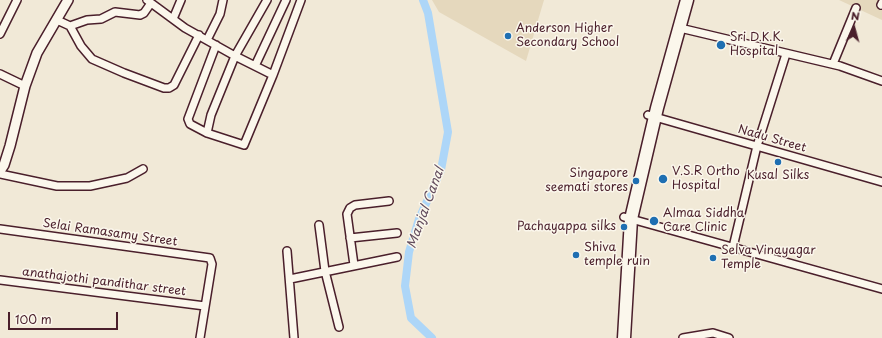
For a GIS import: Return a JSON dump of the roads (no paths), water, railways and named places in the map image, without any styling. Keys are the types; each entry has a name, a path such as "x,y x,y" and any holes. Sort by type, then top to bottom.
{"highway":[{"path":"619,338 628,218 679,0"},
{"path":"652,116 680,28 687,0"},
{"path":"624,338 628,218"}],"street":[{"path":"0,34 16,0"},
{"path":"0,171 4,165 10,146 25,86 37,53 58,20 68,0"},
{"path":"173,19 181,0"},
{"path":"207,40 220,14 223,0"},
{"path":"207,133 211,115 235,56 267,0"},
{"path":"255,66 286,0"},
{"path":"216,45 188,119 190,124 207,133 245,144 301,0"},
{"path":"70,26 87,20 101,19 115,12 140,15 144,14 152,2 173,19 198,35 273,75"},
{"path":"833,64 856,8"},
{"path":"58,20 70,26 81,46 92,59 164,88 169,88 174,85 198,35"},
{"path":"680,28 833,64 882,81"},
{"path":"733,248 757,146 786,54"},
{"path":"0,74 25,86"},
{"name":"Nadu Street","path":"652,116 882,182"},
{"path":"0,174 57,186 90,186 127,178 143,169"},
{"path":"354,265 347,214 350,208 355,205 389,201"},
{"path":"628,218 882,289"},
{"path":"319,225 325,271 339,327"},
{"name":"Selai Ramasamy Street","path":"0,230 210,258 212,264 205,306"},
{"path":"350,238 397,233"},
{"path":"288,251 294,338"},
{"path":"290,279 397,257"},
{"name":"anathajothi pandithar street","path":"0,280 205,306"},
{"path":"200,338 205,306"},
{"path":"683,338 713,333 729,338"}],"waterway":[{"name":"Manjal Canal","path":"423,0 428,13 448,132 441,170 419,219 409,252 405,286 411,318 432,338"}],"place":[{"name":"Anderson Higher Secondary School","path":"508,36"},
{"name":"Sri D.K.K. Hospital","path":"721,45"},
{"name":"Kusal Silks","path":"778,162"},
{"name":"V.S.R Ortho Hospital","path":"663,179"},
{"name":"Singapore seemati stores","path":"636,181"},
{"name":"Almaa Siddha Care Clinic","path":"654,221"},
{"name":"Pachayappa silks","path":"624,227"},
{"name":"Shiva temple ruin","path":"576,255"},
{"name":"Selva Vinayagar Temple","path":"713,258"}]}
